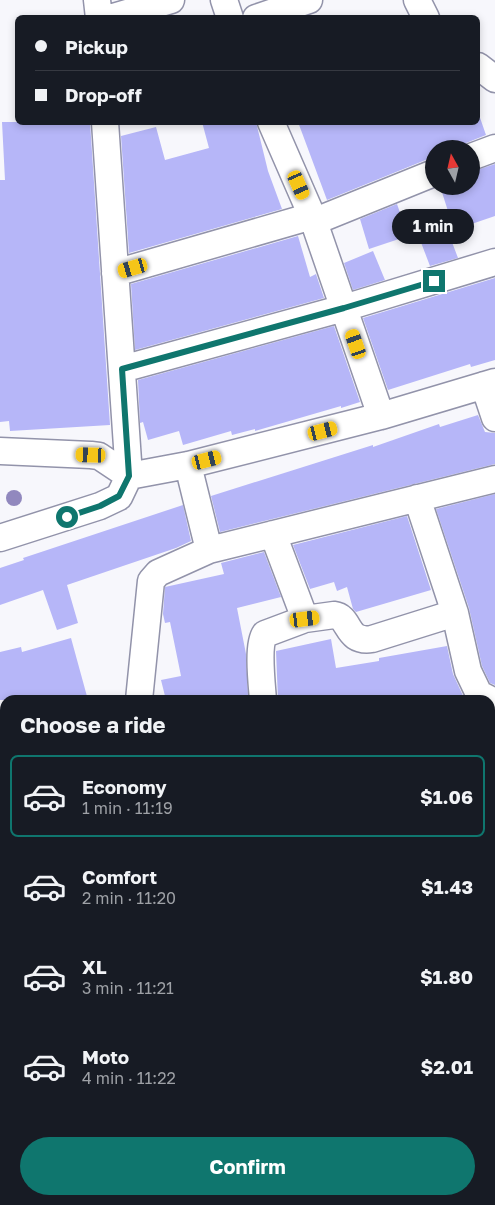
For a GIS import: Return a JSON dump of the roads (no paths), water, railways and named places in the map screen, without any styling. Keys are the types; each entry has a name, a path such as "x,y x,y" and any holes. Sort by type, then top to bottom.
{"street":[{"path":"98,0 99,15"},
{"path":"120,15 170,0"},
{"path":"224,0 229,15"},
{"path":"265,15 309,0"},
{"path":"417,0 424,15"},
{"path":"480,68 495,79"},
{"path":"0,538 100,506 119,496 129,476 115,273 110,125"},
{"path":"272,125 313,219 381,416"},
{"path":"480,154 495,148"},
{"path":"115,273 313,219 425,176"},
{"path":"122,369 344,308 495,262"},
{"path":"0,451 98,456 129,476 188,465 381,416 489,384 495,418"},
{"path":"188,465 209,550"},
{"path":"139,695 151,581 158,573 209,550 495,479"},
{"path":"417,498 455,613 468,671 480,695"},
{"path":"273,534 305,619"},
{"path":"263,695 260,660 265,634 305,619 338,616 350,632 357,638 364,640 455,613"}]}
